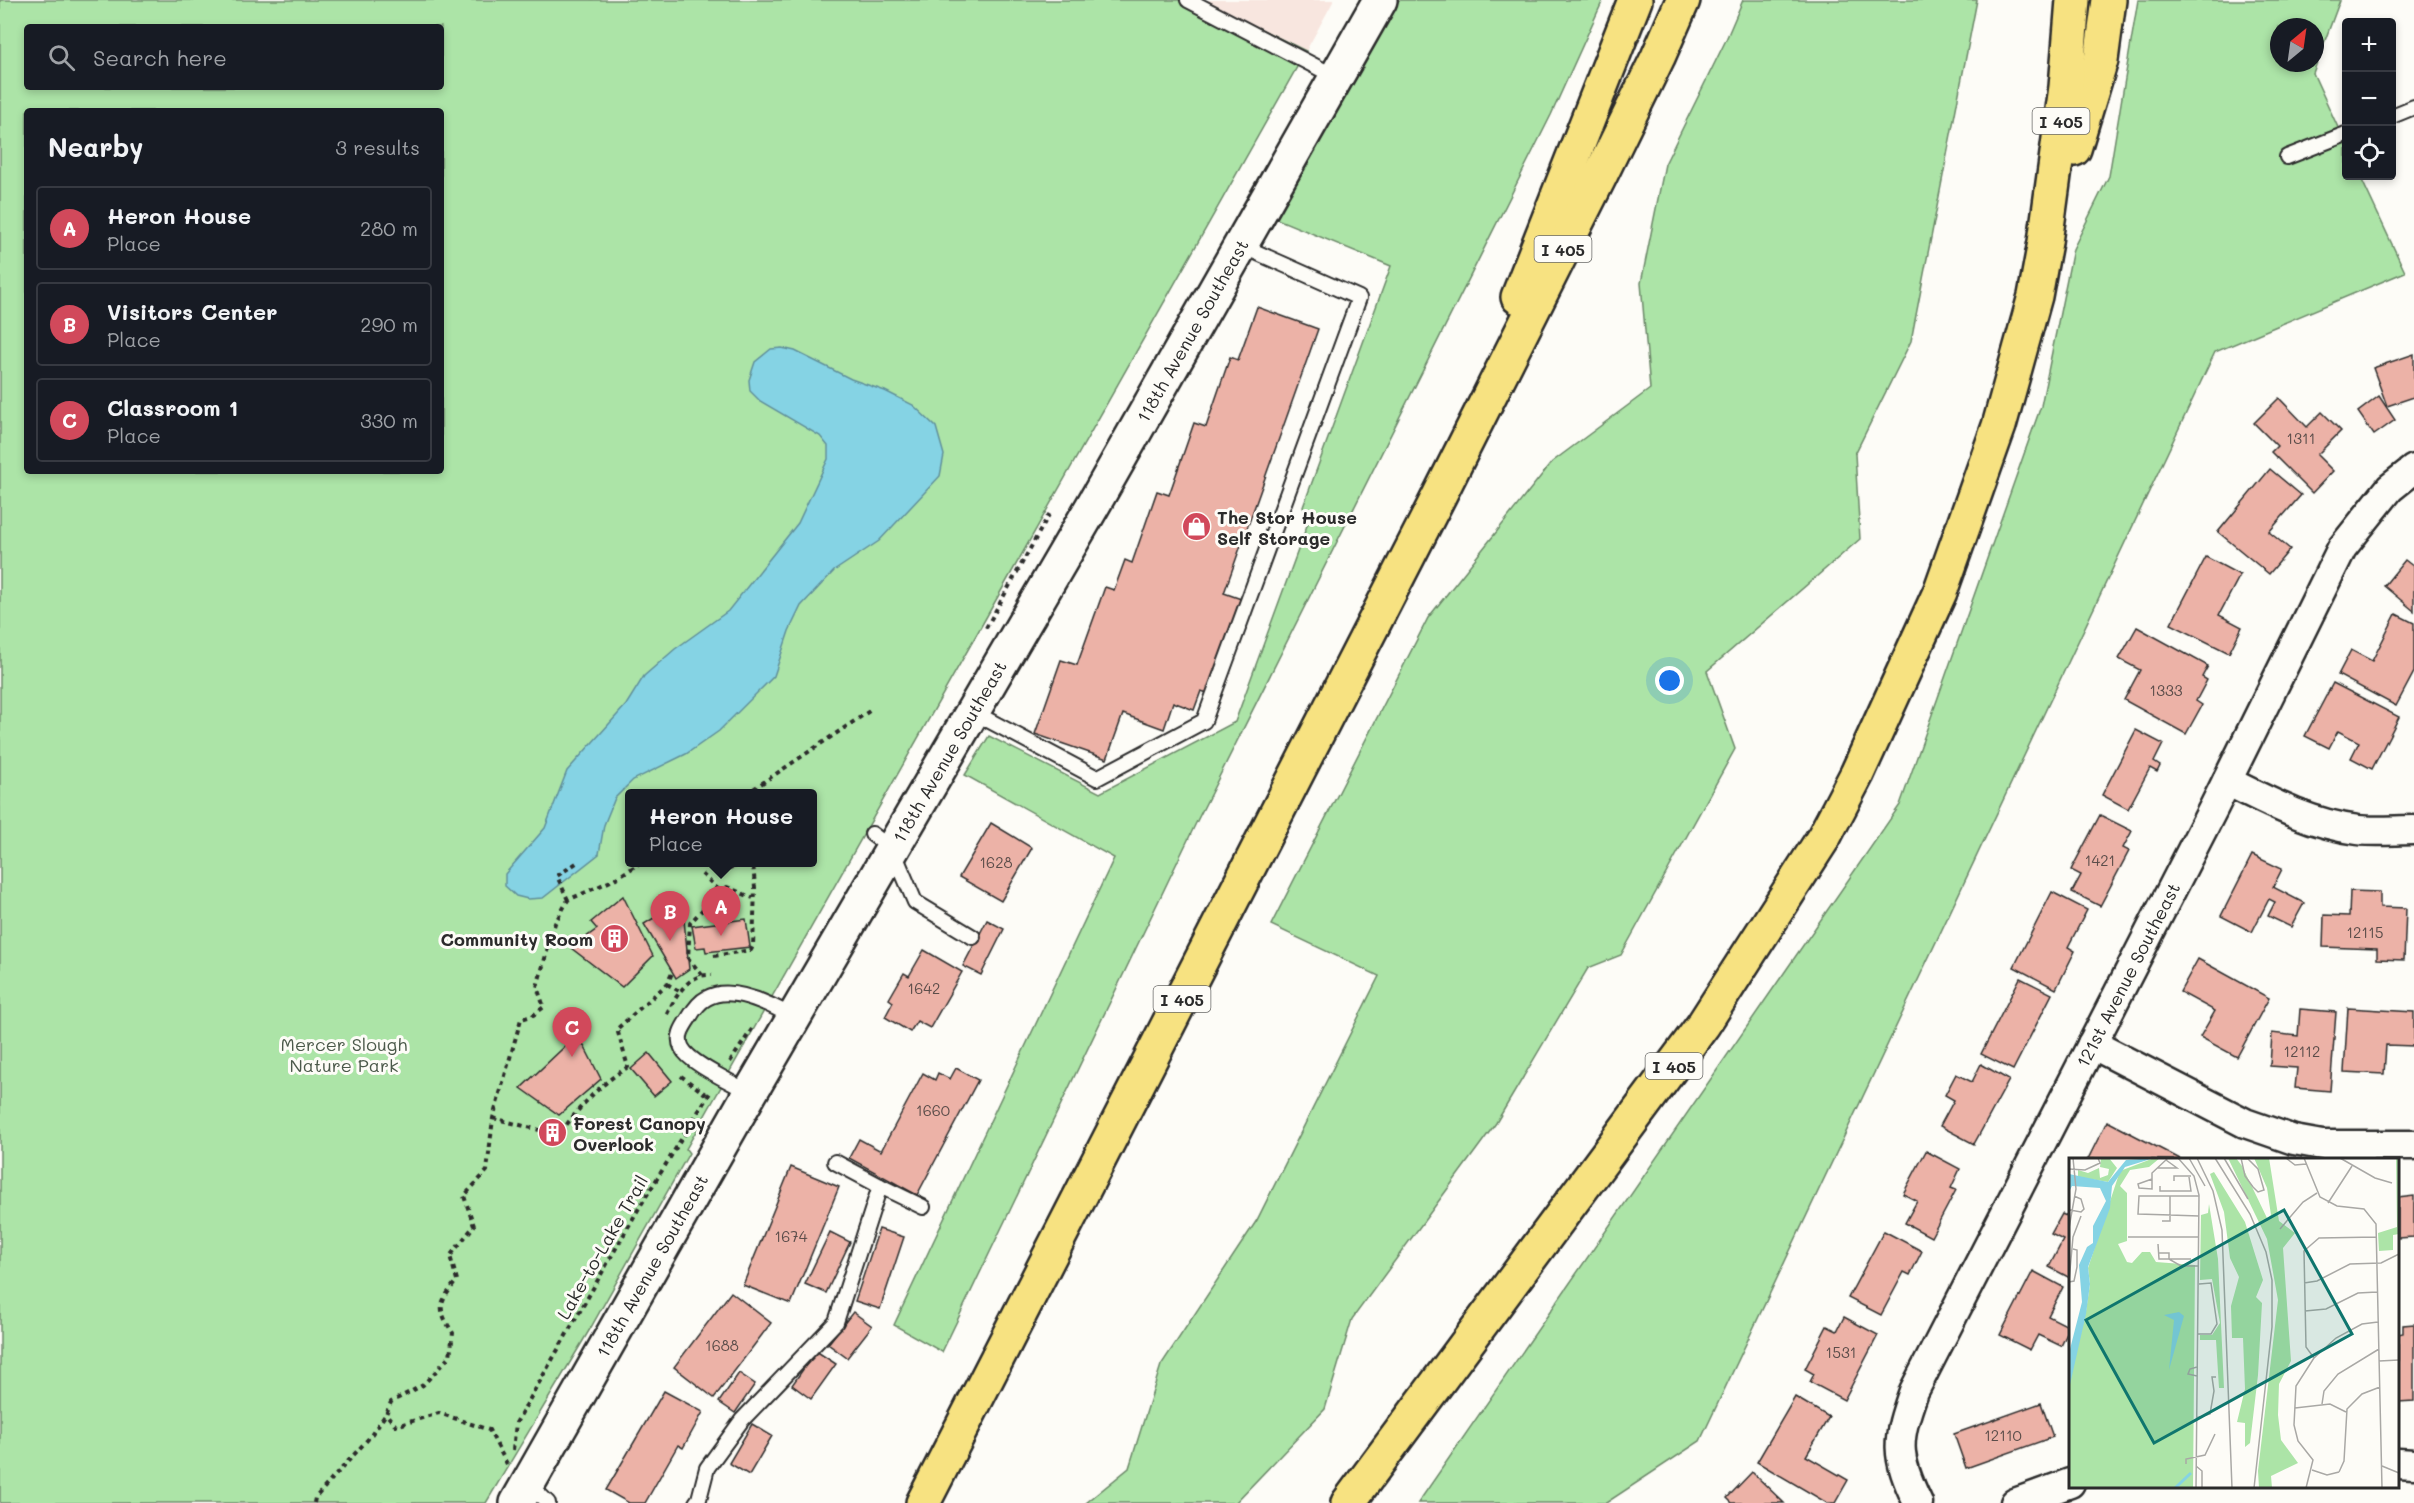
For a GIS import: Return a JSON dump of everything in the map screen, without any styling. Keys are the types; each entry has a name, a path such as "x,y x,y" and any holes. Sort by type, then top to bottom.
{"highway":[{"path":"1440,496 1635,0"},
{"name":"I 405","path":"923,1503 1440,496 1600,176 1683,0"},
{"name":"I 405","path":"1348,1503 1703,1025 1771,923 1824,837 1857,774 1940,592 1999,426 2035,296 2045,242 2066,87 2073,0"},
{"path":"2045,242 2101,60 2109,0"}],"street":[{"name":"118th Avenue Southeast","path":"522,1486 750,1093 782,1011 882,842 973,712 1380,0"},
{"name":"121st Avenue Southeast","path":"1918,1503 1904,1473 1900,1444 1904,1419 1914,1391 2227,781 2342,548 2390,488 2414,469"},
{"path":"2227,781 2281,808 2318,821 2359,830 2414,830"},
{"path":"2092,1044 2245,1123 2270,1133 2322,1145 2414,1145"},
{"path":"2399,1463 2414,1464"},
{"path":"2015,1503 2069,1483"}],"lane":[{"path":"1188,0 1336,77"},
{"path":"2396,114 2414,107"},
{"path":"2287,157 2342,136"},
{"path":"973,712 1097,778 1204,721 1359,298 1240,245"},
{"path":"882,842 915,902 973,937"},
{"path":"750,1093 688,1056 682,1048 681,1031 693,1011 707,997 717,994 749,998 782,1011"},
{"path":"835,1162 923,1207"},
{"path":"696,1503 707,1468 742,1420 836,1322 880,1186"}],"path":[{"path":"753,789 871,710"},
{"path":"568,900 557,876 578,862"},
{"path":"314,1503 315,1498 369,1438 392,1402 423,1384 450,1356 453,1333 442,1317 441,1300 457,1280 450,1256 474,1226 464,1196 487,1171 493,1118 521,1019 532,1016 543,1007 537,987 555,923 568,900 613,880 634,867"},
{"path":"714,956 751,950 755,888 753,867"},
{"path":"702,874 720,891"},
{"path":"702,975 688,958 690,923 720,891 727,887 753,898"},
{"path":"493,1118 559,1135 606,1081 628,1067 617,1029 667,984 673,972"},
{"path":"667,984 681,992"},
{"name":"Lake-to-Lake Trail","path":"522,1486 516,1423 639,1208 721,1075 782,1011"},
{"path":"386,1414 396,1426 439,1413 489,1430 522,1486"}],"shaded area":[{"path":"1201,0 1334,0 1306,51"}],"green space":[{"name":"Mercer Slough Nature Park","path":"0,0 1201,0 1306,51 686,1149 689,1153 590,1329 486,1503 0,1503"},
{"path":"1399,0 1603,0 1551,115 1196,823 942,1352 894,1325 1114,858 965,775 989,736 1100,793 1235,722 1309,520 1303,507 1391,266 1272,217"},
{"path":"1743,0 1977,0 1911,341 1855,454 1860,539 1707,671 1735,749 1621,955 1588,968 1496,1123 1352,1319 1325,1409 1235,1503 1086,1503 1129,1468 1161,1365 1257,1220 1379,976 1271,925 1428,618 1552,462 1650,389 1641,283 1665,164"},
{"path":"2138,0 2340,0 2324,43 2324,18 2270,18 2270,72 2313,72 2342,136 2342,180 2362,180 2405,272 2215,352 1700,1441 1606,1503 1418,1503 1900,805 2041,406 2073,249 2109,176"}],"water":[{"path":"782,348 795,351 851,379 885,391 913,405 936,427 944,455 940,476 879,541 834,571 801,606 789,631 774,676 719,731 686,754 633,780 615,798 604,825 599,854 543,898 528,899 516,896 505,886 505,874 545,828 567,771 626,705 644,676 675,649 728,611 798,523 828,459 828,446 820,436 760,401 750,391 749,380 755,362 771,349"}],"building":[{"name":"The Stor House Self Storage","path":"1257,307 1318,329 1224,593 1244,600 1211,694 1201,691 1194,710 1173,702 1164,729 1123,714 1107,759 1035,734 1061,660 1077,665 1105,587 1114,590 1125,560 1132,563 1157,491 1169,495 1194,423 1206,427 1230,357 1238,360"},
{"path":"2414,354 2414,397 2387,406 2373,368"},
{"path":"2379,396 2395,420 2374,435 2358,412"},
{"path":"2279,398 2307,427 2322,412 2341,431 2317,455 2333,471 2312,493 2271,452 2277,446 2254,423"},
{"path":"2270,469 2301,495 2269,532 2290,549 2269,574 2218,532"},
{"path":"2206,557 2240,575 2219,615 2242,627 2229,653 2171,624"},
{"path":"2405,560 2414,567 2414,611 2384,586"},
{"path":"2396,614 2414,623 2414,672 2396,706 2338,675 2351,650 2372,661"},
{"path":"2137,627 2208,666 2202,677 2207,680 2196,701 2202,705 2186,734 2124,700 2140,670 2119,659"},
{"path":"2333,683 2399,717 2372,769 2351,758 2359,742 2338,731 2329,748 2305,736"},
{"path":"2136,730 2163,744 2154,762 2160,766 2157,772 2150,768 2128,809 2102,795"},
{"path":"2100,815 2132,831 2123,848 2129,851 2100,906 2072,892 2081,875 2071,870"},
{"path":"991,823 1032,848 1001,901 959,877"},
{"path":"2252,855 2282,869 2273,887 2304,903 2291,927 2268,916 2275,902 2269,899 2252,932 2221,916"},
{"path":"713,867 738,867 715,873"},
{"path":"2350,891 2380,892 2380,907 2406,908 2404,960 2377,959 2377,949 2323,947 2324,915 2349,916"},
{"path":"2052,892 2087,910 2068,947 2075,951 2056,989 2014,967"},
{"name":"Community Room","path":"623,896 653,956 622,987 571,948 597,929 591,922"},
{"path":"682,901 689,969 676,978 644,924"},
{"path":"746,919 750,947 706,952 705,947 696,948 692,926"},
{"path":"987,920 1004,929 981,975 963,966"},
{"path":"924,950 962,972 930,1028 917,1021 910,1032 885,1017 893,1002 889,999 904,973 909,976"},
{"path":"2198,959 2269,998 2237,1057 2200,1037 2215,1011 2180,992"},
{"path":"2020,978 2052,994 2013,1070 1981,1054"},
{"path":"2348,1008 2414,1012 2414,1046 2386,1045 2384,1074 2344,1072"},
{"path":"2300,1009 2336,1012 2330,1091 2295,1088 2297,1068 2270,1066 2272,1033 2298,1036"},
{"path":"578,1034 601,1079 559,1115 521,1088"},
{"path":"649,1053 672,1081 654,1096 631,1069"},
{"path":"1981,1064 2009,1080 1974,1144 1940,1126 1954,1100 1945,1095 1956,1074 1972,1082"},
{"path":"956,1068 978,1080 917,1195 849,1158 859,1139 881,1151 923,1073 935,1080 938,1073 950,1079"},
{"path":"2107,1121 2178,1158 2088,1158"},
{"name":"Forest Canopy Overlook","path":"552,1127 558,1131 552,1140 547,1136"},
{"path":"1926,1151 1960,1169 1951,1188 1956,1190 1931,1237 1905,1223 1917,1201 1903,1194"},
{"path":"791,1167 839,1187 791,1304 743,1285"},
{"path":"2414,1196 2414,1237 2399,1238 2399,1198"},
{"path":"2062,1214 2069,1218 2069,1277 2049,1267 2063,1240 2051,1234"},
{"path":"879,1229 904,1237 880,1309 855,1301"},
{"path":"1884,1231 1922,1251 1910,1275 1904,1272 1881,1315 1848,1298"},
{"path":"830,1232 850,1242 826,1293 805,1284"},
{"path":"2033,1271 2063,1287 2048,1316 2069,1326 2061,1346 2038,1335 2030,1350 2000,1335"},
{"path":"731,1292 771,1323 714,1398 674,1367"},
{"path":"853,1312 872,1326 847,1358 828,1344"},
{"path":"1844,1317 1878,1335 1844,1400 1810,1382 1814,1374 1805,1369 1827,1326 1837,1331"},
{"path":"2414,1324 2414,1401 2399,1402 2399,1334 2403,1333 2403,1325"},
{"path":"816,1351 836,1364 811,1399 792,1385"},
{"path":"739,1373 755,1384 735,1413 719,1402"},
{"path":"664,1391 703,1412 683,1448 678,1445 645,1503 629,1503 606,1490"},
{"path":"1795,1397 1829,1417 1806,1456 1848,1480 1835,1503 1827,1503 1757,1462"},
{"path":"2041,1403 2053,1437 1966,1468 1954,1434"},
{"path":"752,1424 772,1436 749,1475 729,1463"},
{"path":"1752,1472 1784,1503 1732,1503 1727,1498"}],"place":[{"name":"The Stor House Self Storage","path":"1196,527"},
{"name":"Heron House","path":"721,936"},
{"name":"Community Room","path":"614,939"},
{"name":"Visitors Center","path":"670,941"},
{"name":"Classroom 1","path":"572,1057"},
{"name":"Forest Canopy Overlook","path":"552,1133"}]}
